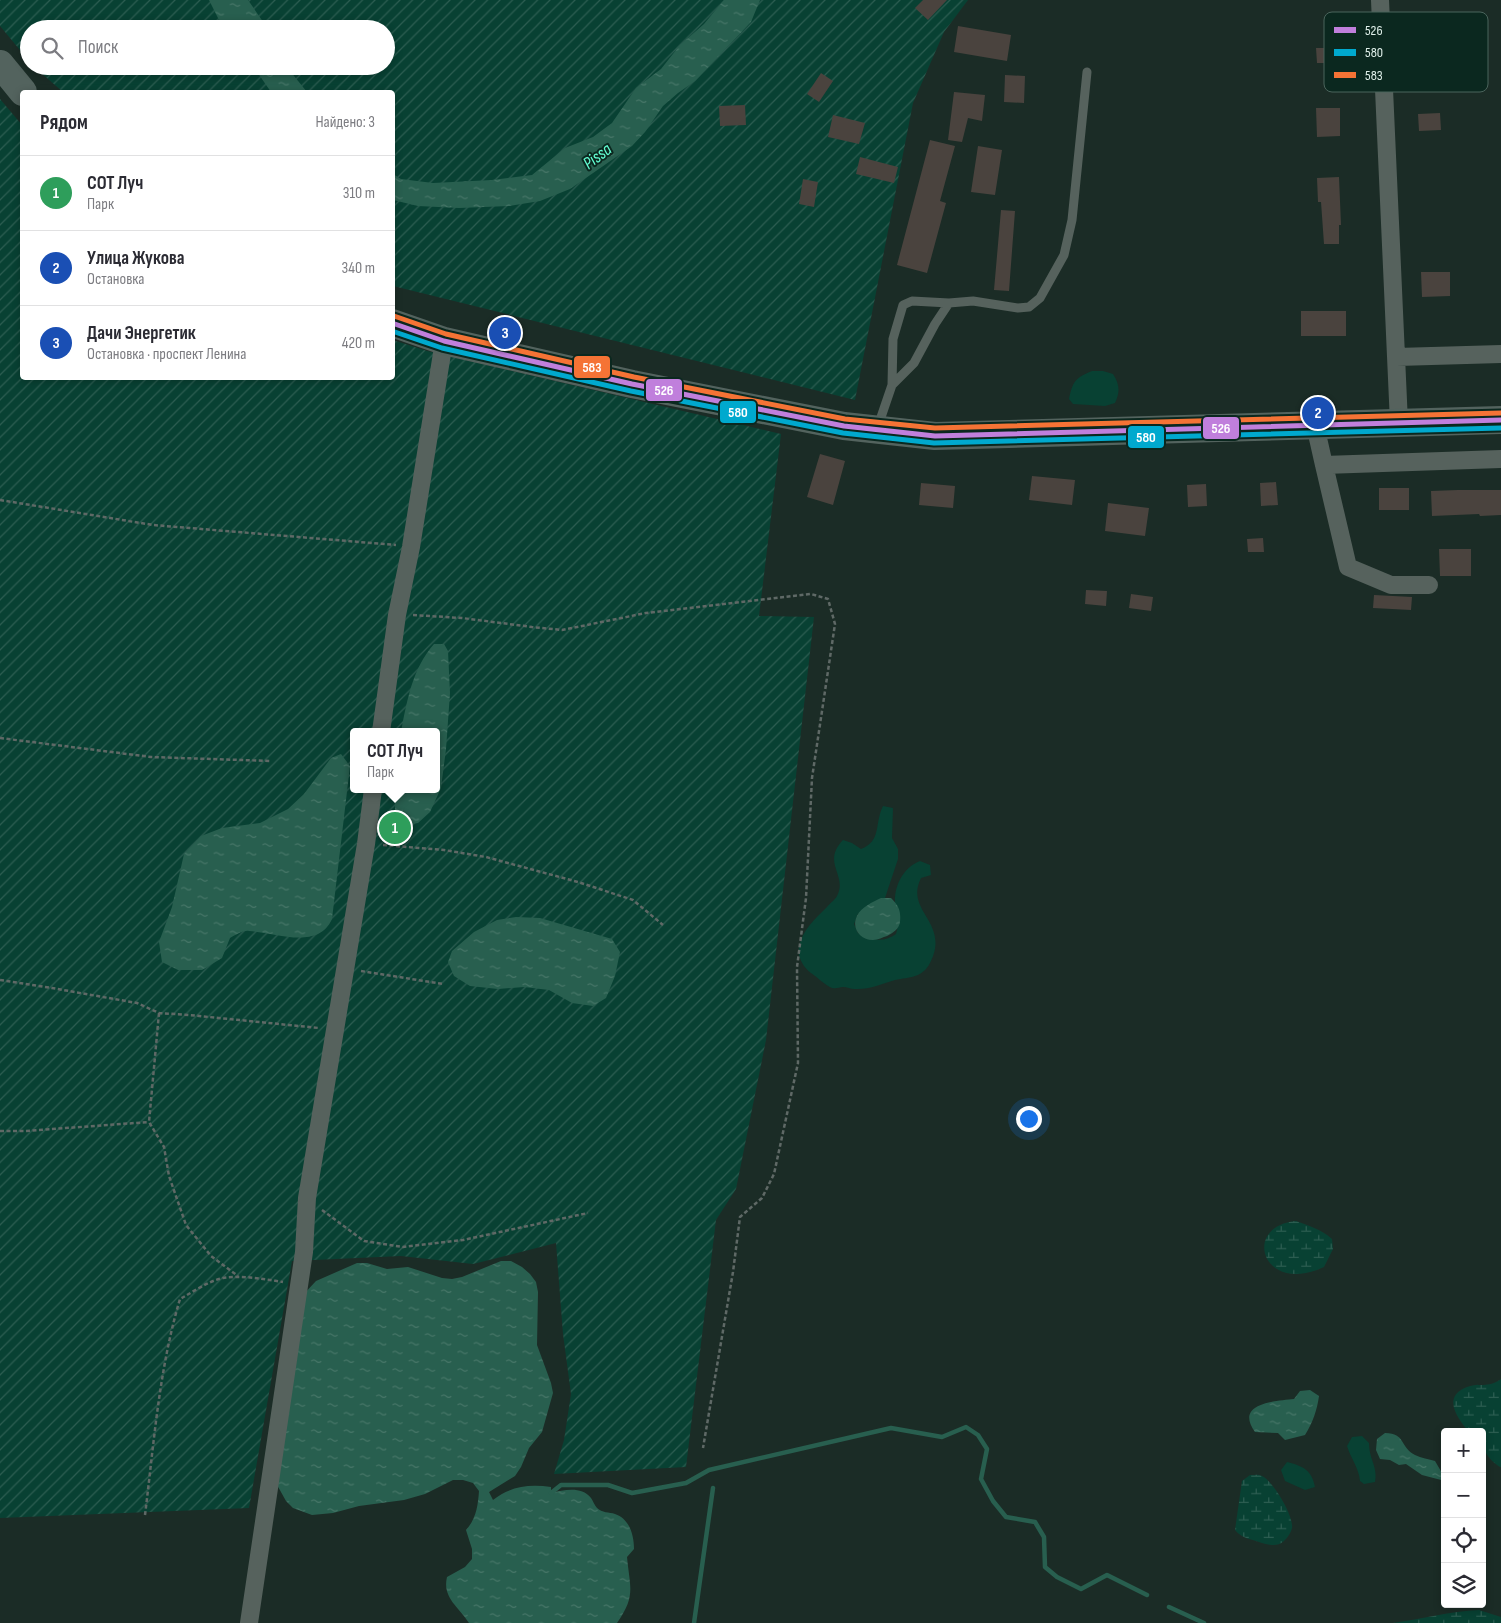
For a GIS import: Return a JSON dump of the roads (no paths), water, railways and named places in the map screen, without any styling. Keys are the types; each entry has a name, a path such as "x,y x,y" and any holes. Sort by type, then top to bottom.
{"main road":[{"path":"0,64 21,90"},
{"path":"395,324 444,341 632,384 844,426 935,436 1501,420"}],"street":[{"path":"1384,92 1399,423"},
{"path":"382,728 397,615 411,547 444,341"},
{"path":"1397,357 1501,354"},
{"path":"1315,425 1348,567 1391,585 1429,585"},
{"path":"1324,465 1501,460"},
{"path":"249,1623 300,1284 307,1198 366,844 372,793"}],"lane":[{"path":"876,430 892,385 893,340 903,305 912,301 950,303 973,301 1018,308 1029,307 1040,298 1064,255 1072,220 1087,72"},
{"path":"892,385 914,363 934,324 950,303"}],"water":[{"path":"209,0 248,0 262,20 219,20"},
{"name":"Pissa","path":"724,0 760,0 751,22 695,81 663,106 645,132 632,146 570,189 540,201 509,206 459,208 418,206 395,200 395,175 401,179 433,183 492,180 532,175 565,148 593,137 612,123 636,88 661,69 680,45 704,24"},
{"path":"259,75 293,75 305,90 270,90"},
{"path":"434,644 444,644 448,651 450,693 446,749 440,790 440,728 402,728 415,675"},
{"path":"341,754 350,766 332,919 325,929 317,935 306,937 249,931 242,932 230,938 222,958 202,970 178,970 162,962 159,942 172,907 184,854 201,836 222,828 260,823 288,809 304,794 331,758"},
{"path":"395,793 439,793 430,812 418,823 406,825 395,815"},
{"path":"881,898 891,898 899,909 898,927 887,936 875,940 864,938 856,929 855,920 861,910"},
{"path":"516,917 540,918 612,939 620,952 615,976 606,998 593,1006 572,1003 549,990 524,987 498,989 470,986 454,976 448,962 452,951 474,932 497,920"},
{"path":"501,1261 511,1261 522,1267 536,1282 538,1292 537,1345 553,1393 542,1432 529,1448 521,1467 515,1476 489,1492 493,1500 513,1489 528,1486 551,1487 551,1493 578,1490 587,1494 599,1510 620,1516 628,1524 632,1534 634,1549 627,1557 630,1592 627,1606 617,1623 469,1623 449,1597 446,1584 447,1577 465,1567 472,1559 472,1549 466,1530 474,1517 478,1502 479,1491 473,1483 453,1480 425,1494 404,1500 312,1515 293,1508 286,1501 276,1483 303,1295 316,1281 357,1263 367,1263 387,1269 408,1267 442,1278 452,1279 462,1277"},
{"path":"1310,1390 1319,1396 1314,1416 1305,1435 1285,1440 1278,1433 1255,1432 1250,1422 1250,1415 1253,1409 1268,1403 1294,1399 1300,1391"},
{"path":"1385,1433 1396,1435 1410,1452 1435,1461 1441,1471 1441,1480 1422,1475 1406,1464 1399,1465 1390,1460 1380,1459 1376,1450 1377,1439"}],"waterway":[{"path":"551,1493 561,1485 608,1485 632,1493 686,1483 709,1470 891,1428 942,1437 966,1427 978,1435 987,1449 981,1479 993,1501 1006,1517 1035,1522 1044,1537 1045,1567 1057,1577 1081,1589 1107,1575 1147,1595"},
{"path":"694,1623 713,1488"},
{"path":"1169,1607 1204,1623"}],"place":[{"name":"Дачи Энергетик","path":"505,333"},
{"name":"Улица Жукова","path":"1318,413"},
{"name":"СОТ Луч","path":"395,828"}]}
